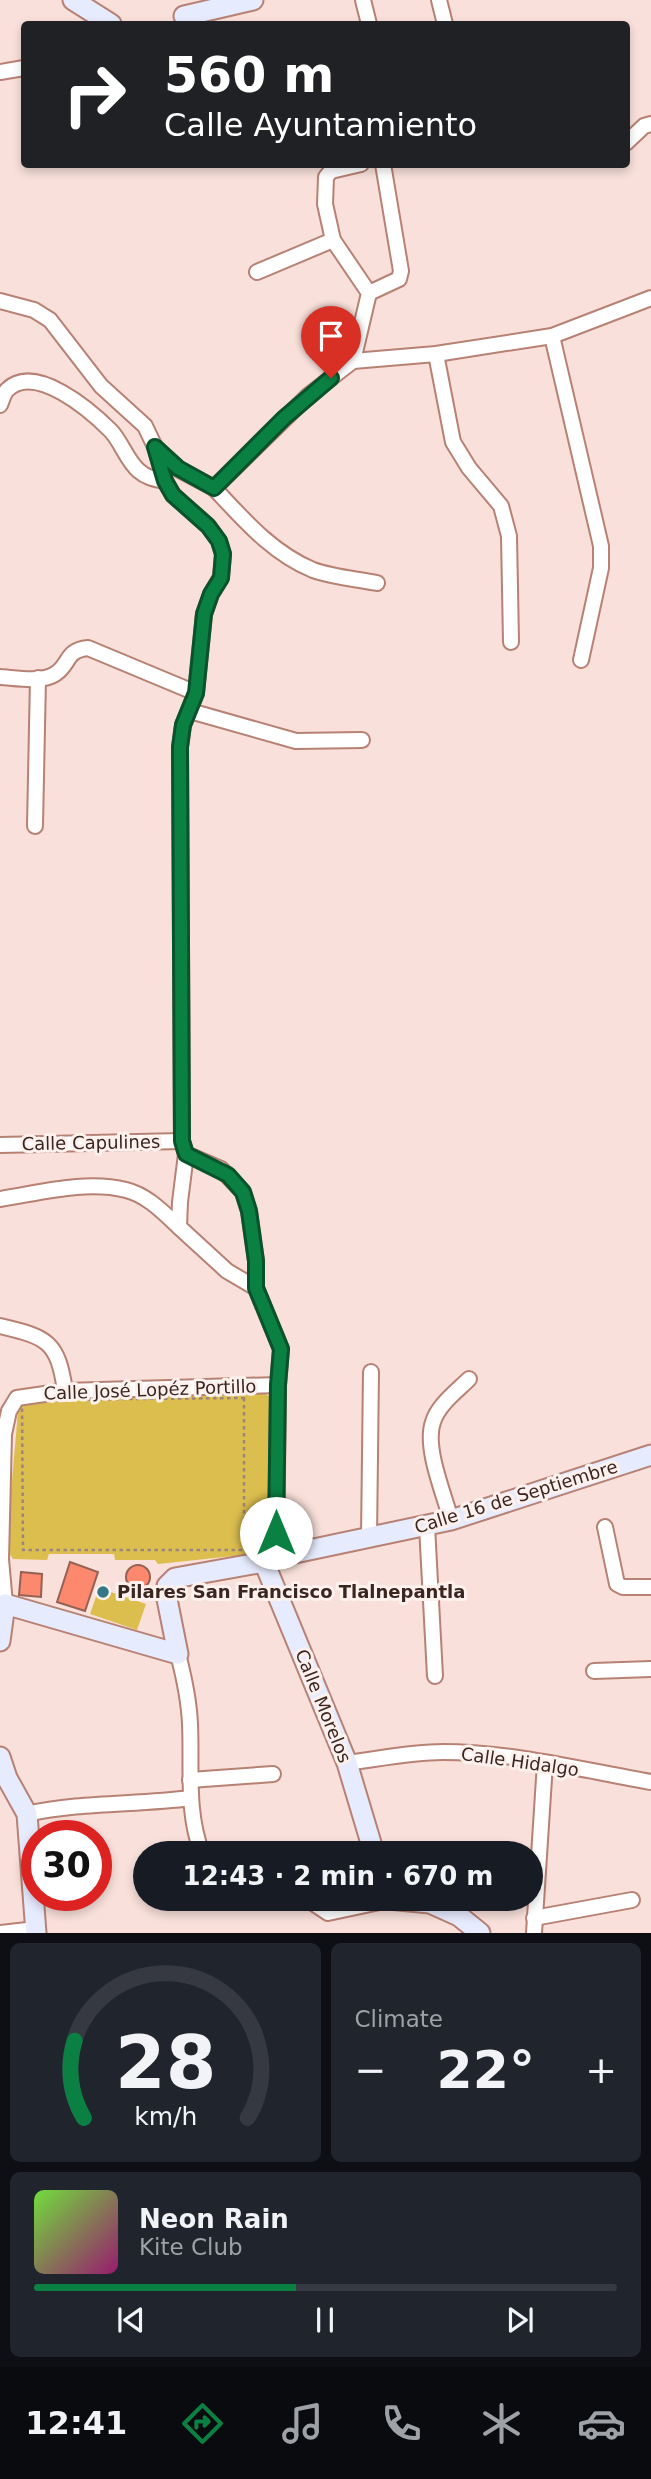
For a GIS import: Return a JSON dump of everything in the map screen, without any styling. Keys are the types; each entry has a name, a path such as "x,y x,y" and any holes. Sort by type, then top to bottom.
{"main road":[{"path":"73,0 106,21"},
{"path":"180,13 253,0"},
{"name":"Calle 16 de Septiembre","path":"178,1654 167,1599 167,1586 175,1578 451,1520 651,1455"},
{"name":"Calle Morelos","path":"270,1560 347,1763 370,1841"},
{"path":"5,1604 178,1654"},
{"name":"Calle José Lopéz Portillo","path":"0,1641 5,1604"},
{"path":"0,1757 7,1778 27,1814 36,1931"},
{"path":"448,1911 459,1916 480,1933"}],"street":[{"path":"363,0 368,21"},
{"path":"439,0 444,21"},
{"path":"0,72 21,68"},
{"path":"630,139 644,126 651,124"},
{"path":"346,168 331,172 326,177 325,204 333,240 369,293 353,361"},
{"path":"369,293 398,279 401,271 384,168"},
{"path":"257,272 333,240"},
{"path":"214,488 309,395 353,361 436,354 552,336 651,298"},
{"name":"Calle Capulines","path":"0,301 34,310 50,320 101,386 145,426 155,447 165,481 173,495 208,526 219,541 223,554 221,578 211,594 204,614 196,693 183,725 180,747 184,1147"},
{"path":"552,336 601,546 601,568 581,660"},
{"path":"436,354 453,442 469,468 501,506 509,536 511,642"},
{"path":"0,405 6,391 14,386 40,382 55,387 113,432 136,469 148,477 165,481"},
{"path":"155,447 178,468 214,488 255,532 293,560 315,571 377,583"},
{"path":"0,677 38,678 58,673 70,654 88,648 196,693"},
{"path":"35,826 38,678"},
{"path":"190,711 296,741 362,740"},
{"name":"Calle Capulines","path":"0,1145 184,1147 221,1169 243,1192 249,1211 256,1261 256,1288 281,1349 270,1560"},
{"path":"180,1227 184,1147"},
{"path":"0,1199 82,1187 127,1190 157,1206 226,1271 256,1288"},
{"path":"0,1326 30,1333 51,1346 62,1370 65,1391"},
{"path":"369,1538 371,1371"},
{"path":"451,1520 434,1460 430,1432 433,1419 469,1379"},
{"name":"Calle José Lopéz Portillo","path":"5,1604 1,1559 2,1434 9,1411 17,1398 65,1391 278,1385"},
{"path":"427,1526 435,1676"},
{"path":"606,1527 617,1584 623,1587 651,1587"},
{"path":"178,1654 186,1684 190,1722 191,1798 200,1841"},
{"path":"594,1671 651,1669"},
{"name":"Calle Hidalgo","path":"347,1763 439,1752 466,1752 651,1782"},
{"path":"545,1763 534,1926 632,1900"},
{"path":"190,1780 273,1774"},
{"path":"27,1814 54,1808 145,1804 191,1798"},
{"path":"0,1933 36,1931"}],"path":[{"path":"244,1398 244,1550 23,1550 22,1400 244,1398"}],"shaded area":[{"path":"24,1393 266,1394 271,1398 270,1545 253,1554 158,1564 155,1560 115,1560 114,1554 49,1554 47,1560 13,1559 6,1549 19,1400"},
{"path":"99,1588 146,1604 137,1630 90,1614"}],"building":[{"path":"70,1562 98,1572 85,1611 57,1602"},
{"path":"138,1565 147,1568 150,1577 147,1586 138,1589 129,1586 126,1577 129,1568"},
{"path":"21,1572 42,1574 41,1597 19,1595"}],"place":[{"name":"Pilares San Francisco Tlalnepantla","path":"103,1592"}],"route":[{"path":"276,1533 281,1349 256,1288 256,1261 249,1211 243,1192 228,1175 221,1169 186,1154 182,1141 180,747 183,725 196,693 204,614 211,594 221,578 223,554 219,541 208,526 173,495 165,481 155,447 178,468 214,488 284,418 331,378"}]}
